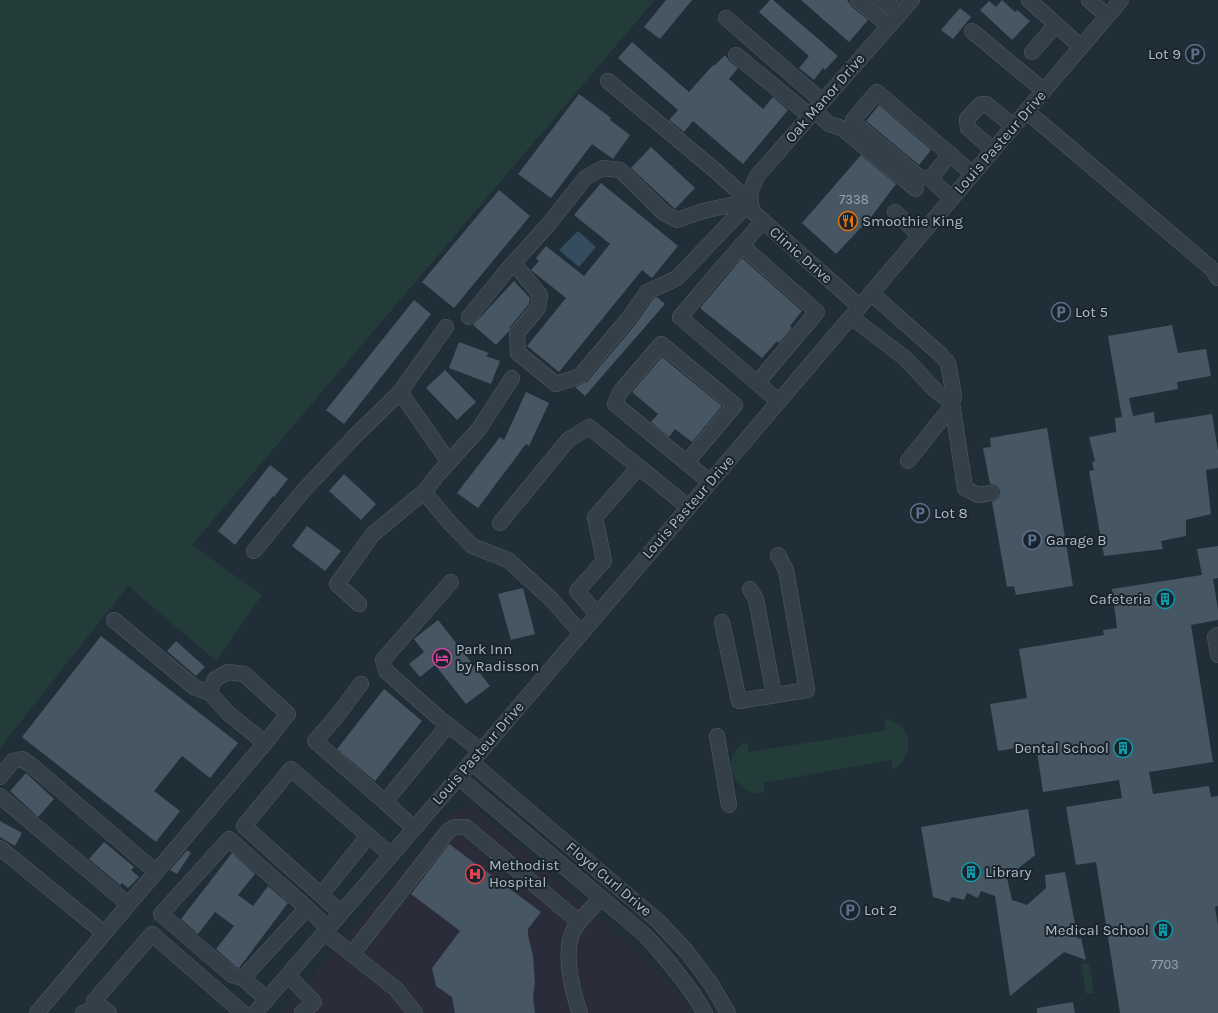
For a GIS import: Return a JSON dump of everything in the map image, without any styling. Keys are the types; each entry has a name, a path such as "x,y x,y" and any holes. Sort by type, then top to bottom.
{"street":[{"path":"858,0 888,26"},
{"path":"881,0 901,12"},
{"name":"Oak Manor Drive","path":"749,201 750,190 756,176 912,0"},
{"path":"1029,0 1081,47"},
{"path":"1089,0 1107,16"},
{"name":"Louis Pasteur Drive","path":"255,1013 1121,0"},
{"path":"726,18 829,124 842,128 916,189"},
{"path":"1032,52 1056,25"},
{"path":"972,31 1044,91"},
{"path":"736,55 815,109"},
{"name":"Clinic Drive","path":"608,81 717,172 749,201 753,212 952,405"},
{"path":"952,198 930,179 919,178 861,129 853,120 877,92 973,174"},
{"path":"993,150 968,128 967,119 981,104 986,104 1013,126"},
{"path":"1026,111 1062,140 1212,269 1218,278"},
{"path":"930,179 950,154"},
{"path":"469,317 548,225 586,177 603,168 620,170 664,213 677,220 703,211 749,201"},
{"path":"514,263 540,295 538,308 517,333 518,353 556,384 580,376 628,319 647,292 676,278 743,210 749,201"},
{"path":"895,212 920,236"},
{"path":"763,221 680,317 778,401"},
{"path":"741,245 817,312 757,383"},
{"path":"871,293 941,355 948,363 954,396 952,405 965,488 978,495 991,494"},
{"path":"254,551 303,491 356,435 400,392 446,327"},
{"path":"686,463 735,405 661,344 620,392 615,404 686,463 710,482"},
{"path":"360,604 337,584 373,534 424,492 479,429 512,378"},
{"path":"400,392 450,462"},
{"path":"908,461 952,405"},
{"path":"500,523 568,440 589,427 640,467 688,508"},
{"path":"597,614 577,591 604,561 595,517 640,467"},
{"path":"424,492 449,522 472,546 508,560 551,599 581,633"},
{"path":"722,622 739,701 807,690 786,570 778,555"},
{"path":"451,582 384,660 386,671 480,751"},
{"path":"750,589 756,599 774,695"},
{"path":"114,620 194,687 210,693 228,713 265,743"},
{"path":"1218,635 1215,637 1218,656"},
{"path":"37,1013 288,714 244,674 228,672 215,679 210,693"},
{"path":"361,684 336,717 315,741 414,828"},
{"path":"385,802 448,725"},
{"path":"717,736 729,805"},
{"path":"0,777 13,762 22,759 31,765 156,872"},
{"name":"Floyd Curl Drive","path":"471,762 658,920 687,952 716,993 727,1013"},
{"path":"341,913 244,826 291,769 391,855"},
{"name":"Floyd Curl Drive","path":"458,777 644,935 672,964 698,1010"},
{"path":"0,796 128,904"},
{"path":"352,954 448,831 455,827 466,827 579,922"},
{"path":"320,895 368,836"},
{"path":"266,1000 243,978 232,974 161,914 229,839 307,908 326,930 352,954 396,989 415,1013"},
{"path":"0,848 104,933"},
{"path":"580,1013 573,995 568,966 570,939 575,926 601,898"},
{"path":"243,978 307,908"},
{"path":"109,1013 94,1001 152,934 243,1013"},
{"path":"288,975 314,1002 302,1013"},
{"path":"698,1010 716,993"},
{"path":"83,1013 92,1013"}],"shaded area":[{"name":"Methodist Hospital","path":"475,806 673,985 692,1013 280,1013 453,811"}],"green space":[{"path":"0,0 655,0 192,545 262,595 216,661 128,586 0,748"},
{"path":"884,719 894,721 901,726 906,733 908,740 908,749 905,757 893,770 891,760 763,783 765,792 757,793 752,793 745,790 735,780 732,773 731,767 734,753 744,743 747,742 749,752 886,730"},
{"path":"1089,963 1094,993 1086,994 1081,964"}],"water":[{"path":"578,231 596,247 579,267 559,250"}],"building":[{"path":"666,0 692,0 660,39 644,27"},
{"path":"770,0 773,0 838,56 825,70 823,68 814,80 799,68 809,56 759,12"},
{"path":"801,0 847,0 852,7 868,20 849,42"},
{"path":"1002,0 1015,12 1017,10 1030,21 1012,40 980,10 989,1 996,7"},
{"path":"960,8 971,17 953,39 941,30"},
{"path":"632,42 689,92 713,65 714,66 725,55 730,62 738,68 729,79 763,109 773,97 788,110 743,164 693,121 684,132 669,120 678,110 618,58"},
{"path":"579,94 611,118 610,120 630,135 613,159 592,144 551,198 518,174"},
{"path":"879,105 931,150 919,165 866,121"},
{"path":"651,147 695,188 675,209 631,168"},
{"path":"861,155 896,184 872,216 836,254 802,223"},
{"path":"601,183 678,246 652,278 642,270 559,372 527,346 566,298 531,270 539,261 536,258 546,246 584,276 610,244 574,215"},
{"path":"499,190 530,216 454,308 422,282"},
{"path":"742,258 802,311 790,326 792,328 779,343 777,341 762,358 700,308"},
{"path":"514,281 530,298 529,304 510,327 509,331 496,345 473,325"},
{"path":"657,297 665,304 585,396 575,387 587,382 635,325 653,299"},
{"path":"414,300 431,314 344,424 326,410"},
{"path":"1172,325 1178,353 1206,349 1211,376 1177,382 1178,389 1129,398 1133,416 1154,412 1155,423 1212,414 1218,451 1218,468 1206,470 1211,514 1186,520 1186,536 1161,541 1163,549 1104,556 1089,471 1094,470 1092,462 1095,461 1089,437 1116,432 1115,418 1122,417 1108,336"},
{"path":"459,342 489,353 486,356 500,361 491,384 449,368"},
{"path":"662,357 722,406 692,442 675,429 669,437 651,422 658,414 632,392"},
{"path":"445,370 476,402 457,420 426,388"},
{"path":"526,392 549,403 529,446 526,444 478,508 457,493 500,437 504,440"},
{"name":"Garage B","path":"1047,428 1073,586 1016,595 1014,586 1007,587 992,502 999,497 1000,491 998,487 990,484 983,448 991,447 990,438"},
{"path":"270,465 288,479 235,545 218,531"},
{"path":"344,474 376,504 361,520 329,491"},
{"path":"307,526 341,551 325,571 292,546"},
{"name":"Dental School","path":"1218,546 1218,578 1213,579 1218,609 1218,620 1191,625 1213,762 1149,772 1153,794 1209,786 1211,797 1218,796 1218,906 1215,907 1218,926 1218,1013 1120,1013 1096,862 1076,865 1066,807 1122,798 1119,780 1043,792 1036,745 998,751 990,704 1027,698 1019,649 1104,635 1103,630 1117,628 1112,589 1202,575 1197,549"},
{"path":"523,588 535,634 511,640 498,594"},
{"name":"Park Inn by Radisson","path":"438,620 490,686 466,704 435,665 420,677 409,664 424,652 414,639"},
{"path":"101,636 238,743 210,778 182,756 154,791 180,811 156,842 22,737"},
{"path":"176,641 205,667 196,676 167,651"},
{"path":"384,689 422,721 375,781 337,749"},
{"path":"26,773 54,799 38,817 10,791"},
{"path":"1028,809 1035,855 1007,878 1012,900 1027,905 1046,888 1045,875 1065,872 1078,939 1081,938 1086,960 1064,952 1010,996 995,896 981,891 978,898 967,893 964,900 952,897 949,902 933,897 921,827"},
{"path":"0,821 22,833 15,846 0,837"},
{"path":"104,842 134,867 131,870 139,877 128,888 122,883 120,885 89,859"},
{"path":"449,844 541,912 528,929 533,956 535,983 533,997 535,1013 455,1013 452,997 436,986 432,968 460,931 411,894"},
{"path":"187,850 191,853 177,874 170,870"},
{"path":"232,853 255,874 238,895 253,906 268,886 288,903 239,968 216,949 234,926 215,912 198,934 181,919"},
{"path":"1073,1002 1075,1013 1037,1013 1037,1008"}],"place":[{"name":"Lot 9","path":"1195,54"},
{"name":"Smoothie King","path":"848,221"},
{"name":"Lot 5","path":"1061,312"},
{"name":"Lot 8","path":"920,513"},
{"name":"Garage B","path":"1032,540"},
{"name":"Cafeteria","path":"1165,599"},
{"name":"Park Inn by Radisson","path":"442,658"},
{"name":"Dental School","path":"1123,748"},
{"name":"Library","path":"971,872"},
{"name":"Methodist Hospital","path":"475,874"},
{"name":"Lot 2","path":"850,910"},
{"name":"Medical School","path":"1163,930"}]}
